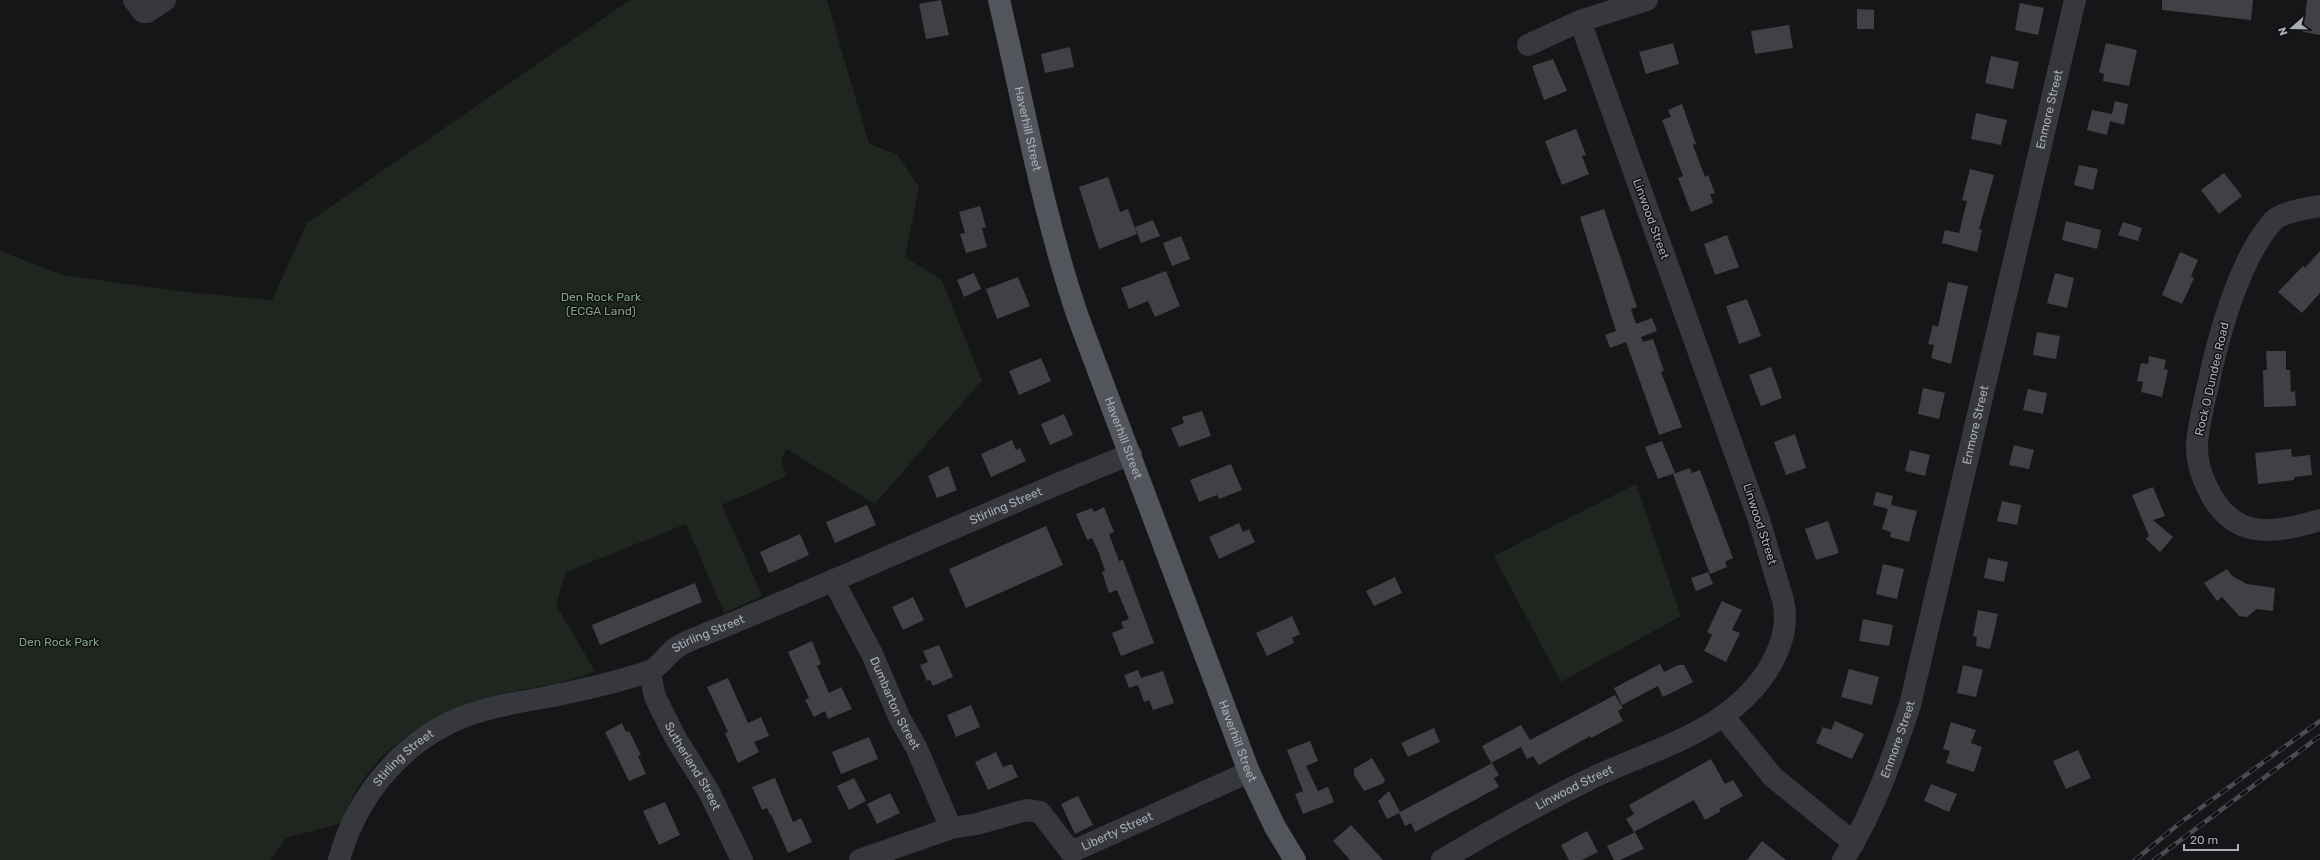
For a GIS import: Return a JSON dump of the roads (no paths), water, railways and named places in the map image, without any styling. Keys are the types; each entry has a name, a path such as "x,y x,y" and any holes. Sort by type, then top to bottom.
{"main road":[{"name":"Haverhill Street","path":"999,0 1021,94 1037,175 1064,274 1249,772 1275,827 1295,860"}],"street":[{"path":"134,0 143,12 147,12 165,0"},
{"path":"1528,45 1580,21 1647,0"},
{"name":"Enmore Street","path":"1723,716 1773,777 1848,852 1888,771 1914,691 2075,0"},
{"name":"Linwood Street","path":"1442,860 1558,795 1594,777 1656,752 1723,716 1751,694 1761,681 1777,652 1785,629 1786,614 1778,579 1758,517 1580,21"},
{"name":"Rock O Dundee Road","path":"2320,206 2300,210 2276,219 2254,247 2229,309 2218,343 2196,445 2201,474 2214,502 2233,522 2260,530 2289,529 2320,520"},
{"name":"Stirling Street","path":"338,860 346,836 372,788 392,765 415,745 443,726 471,714 572,692 652,670 678,646 1029,494 1131,454"},
{"name":"Dumbarton Street","path":"833,580 872,654 900,719 916,747 951,828"},
{"name":"Sutherland Street","path":"652,670 650,673 655,697 675,737 708,790 742,860"},
{"name":"Liberty Street","path":"860,860 951,828 977,824 1026,810 1040,812 1073,856 1249,772"}],"railway":[{"path":"2135,860 2180,823 2320,721"},
{"path":"2154,860 2320,736"}],"park label":[{"name":"Den Rock Park (ECGA Land)","path":"601,304"},
{"name":"Den Rock Park","path":"59,642"}]}
